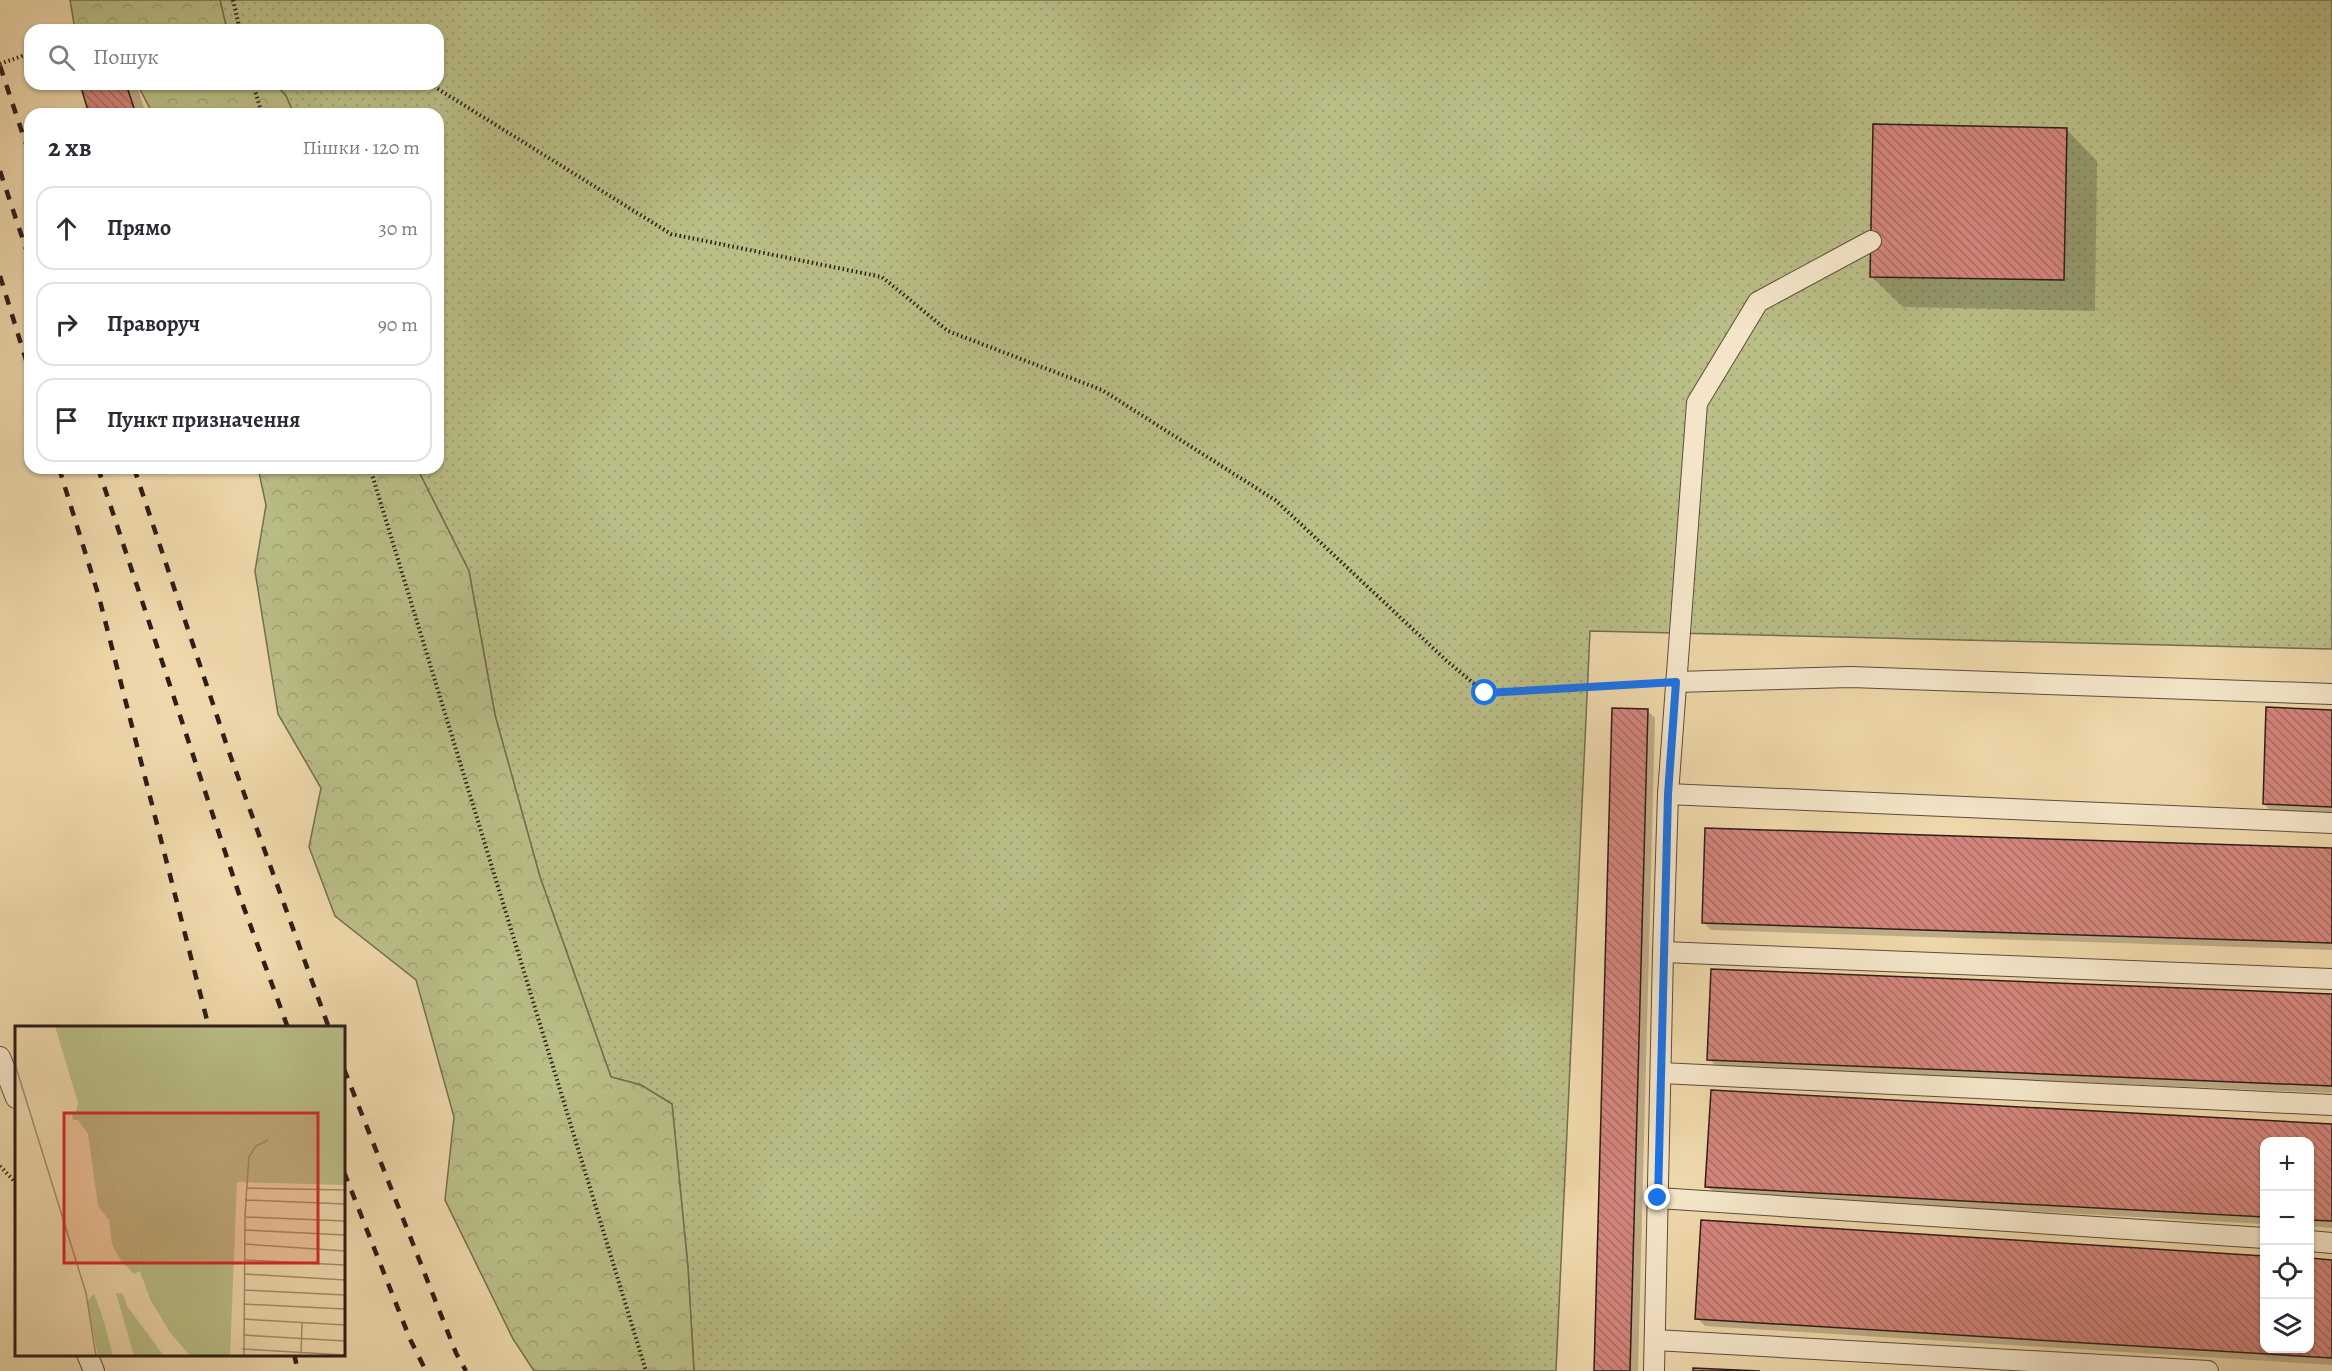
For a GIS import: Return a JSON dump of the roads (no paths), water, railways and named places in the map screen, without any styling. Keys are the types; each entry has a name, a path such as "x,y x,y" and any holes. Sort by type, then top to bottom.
{"lane":[{"path":"1654,1371 1668,794 1696,403 1758,302 1871,241"},
{"path":"1676,682 1851,677 2332,694"},
{"path":"1668,794 2332,823"},
{"path":"1664,952 2332,979"},
{"path":"0,1057 15,1095"},
{"path":"1661,1073 2332,1105"},
{"path":"1658,1198 2260,1238"},
{"path":"2314,1241 2332,1243"},
{"path":"1655,1340 2208,1371"},
{"path":"88,1356 94,1371"}],"railway":[{"path":"0,66 24,138"},
{"path":"0,171 24,243"},
{"path":"0,276 24,354"},
{"path":"61,474 99,597 208,1026"},
{"path":"100,474 240,897 287,1026"},
{"path":"136,474 229,752 328,1026"},
{"path":"345,1072 456,1353 466,1371"},
{"path":"345,1175 410,1339 426,1371"},
{"path":"294,1356 298,1371"}]}
